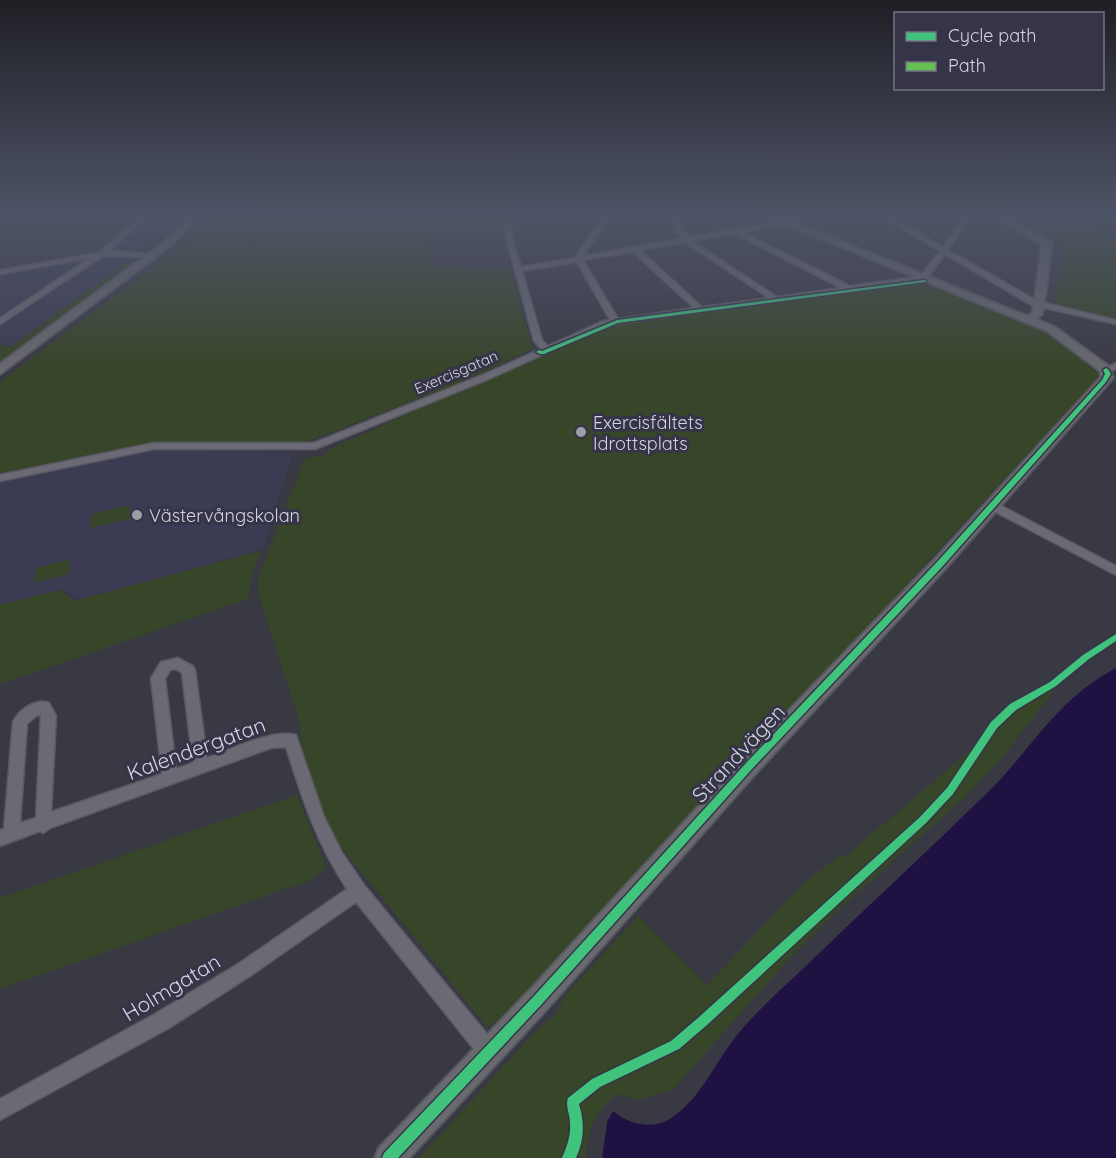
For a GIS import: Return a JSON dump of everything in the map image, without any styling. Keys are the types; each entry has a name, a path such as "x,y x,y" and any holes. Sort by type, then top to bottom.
{"street":[{"path":"0,272 23,268"},
{"path":"0,322 82,268"},
{"path":"0,370 134,268"},
{"path":"528,268 518,270 538,341 545,348"},
{"path":"584,268 615,321"},
{"path":"655,268 700,309"},
{"path":"729,268 776,299"},
{"path":"808,268 850,289"},
{"path":"897,268 1056,333 1111,368"},
{"path":"922,278 929,268"},
{"path":"974,268 1039,305 1116,322"},
{"path":"1028,320 1037,314 1044,268"},
{"name":"Exercisgatan","path":"0,478 154,446 315,446 488,376 545,348 615,321 922,278"},
{"name":"Strandvägen","path":"389,1158 992,505 1104,381 1111,368"},
{"path":"992,505 1116,571"},
{"path":"170,779 158,678 166,666 178,663 188,670 201,768"},
{"path":"5,837 20,722 32,711 44,708 50,716 43,825"},
{"name":"Kalendergatan","path":"5,837 271,742 291,740 317,819 335,857 358,891 489,1052"},
{"name":"Holmgatan","path":"0,1110 162,1021 244,970 358,891"}],"shaded area":[{"path":"31,268 118,268 11,346 0,344 0,273"},
{"name":"Västervångskolan","path":"147,449 293,453 263,549 78,599 63,589 0,604 0,481"},
{"path":"1116,668 1116,1158 602,1158 607,1122 613,1111 632,1122 646,1125 661,1123 680,1111 700,1090 733,1040 758,1012 990,790 1062,708 1095,680"}],"green space":[{"path":"118,268 128,268 0,366 0,345 11,347"},
{"path":"151,268 511,270 533,349 465,381 298,445 147,444 0,476 0,382"},
{"path":"1061,268 1116,268 1116,319 1054,304"},
{"path":"923,282 1046,332 1098,370 1100,376 506,1017 487,1027 337,842 311,785 303,754 300,724 258,592 258,578 305,458 322,456 330,449 608,324"},
{"path":"130,505 130,519 90,528 91,514"},
{"path":"261,551 252,575 248,599 0,684 0,605 60,590 74,601"},
{"path":"70,559 69,574 34,583 36,568"},
{"path":"1056,688 1002,758 966,796 842,907 787,961 673,1090 638,1100 617,1094 602,1108 591,1130 586,1158 419,1158 537,1030 555,1016 565,996 638,916 707,985 805,882 840,855 846,856 1021,707"},
{"path":"297,795 326,868 308,881 0,989 0,898"}],"cycle path":[{"path":"539,352 542,353 617,322 924,281"},
{"path":"389,1158 538,1000 750,765 939,565 1104,381 1108,374 1106,370"},
{"path":"569,1158 575,1144 577,1130 572,1102 596,1083 675,1045 923,820 950,791 994,725 1013,707 1053,684 1086,657 1116,637"}],"place":[{"name":"Exercisfältets Idrottsplats","path":"581,432"},
{"name":"Västervångskolan","path":"137,515"}]}
